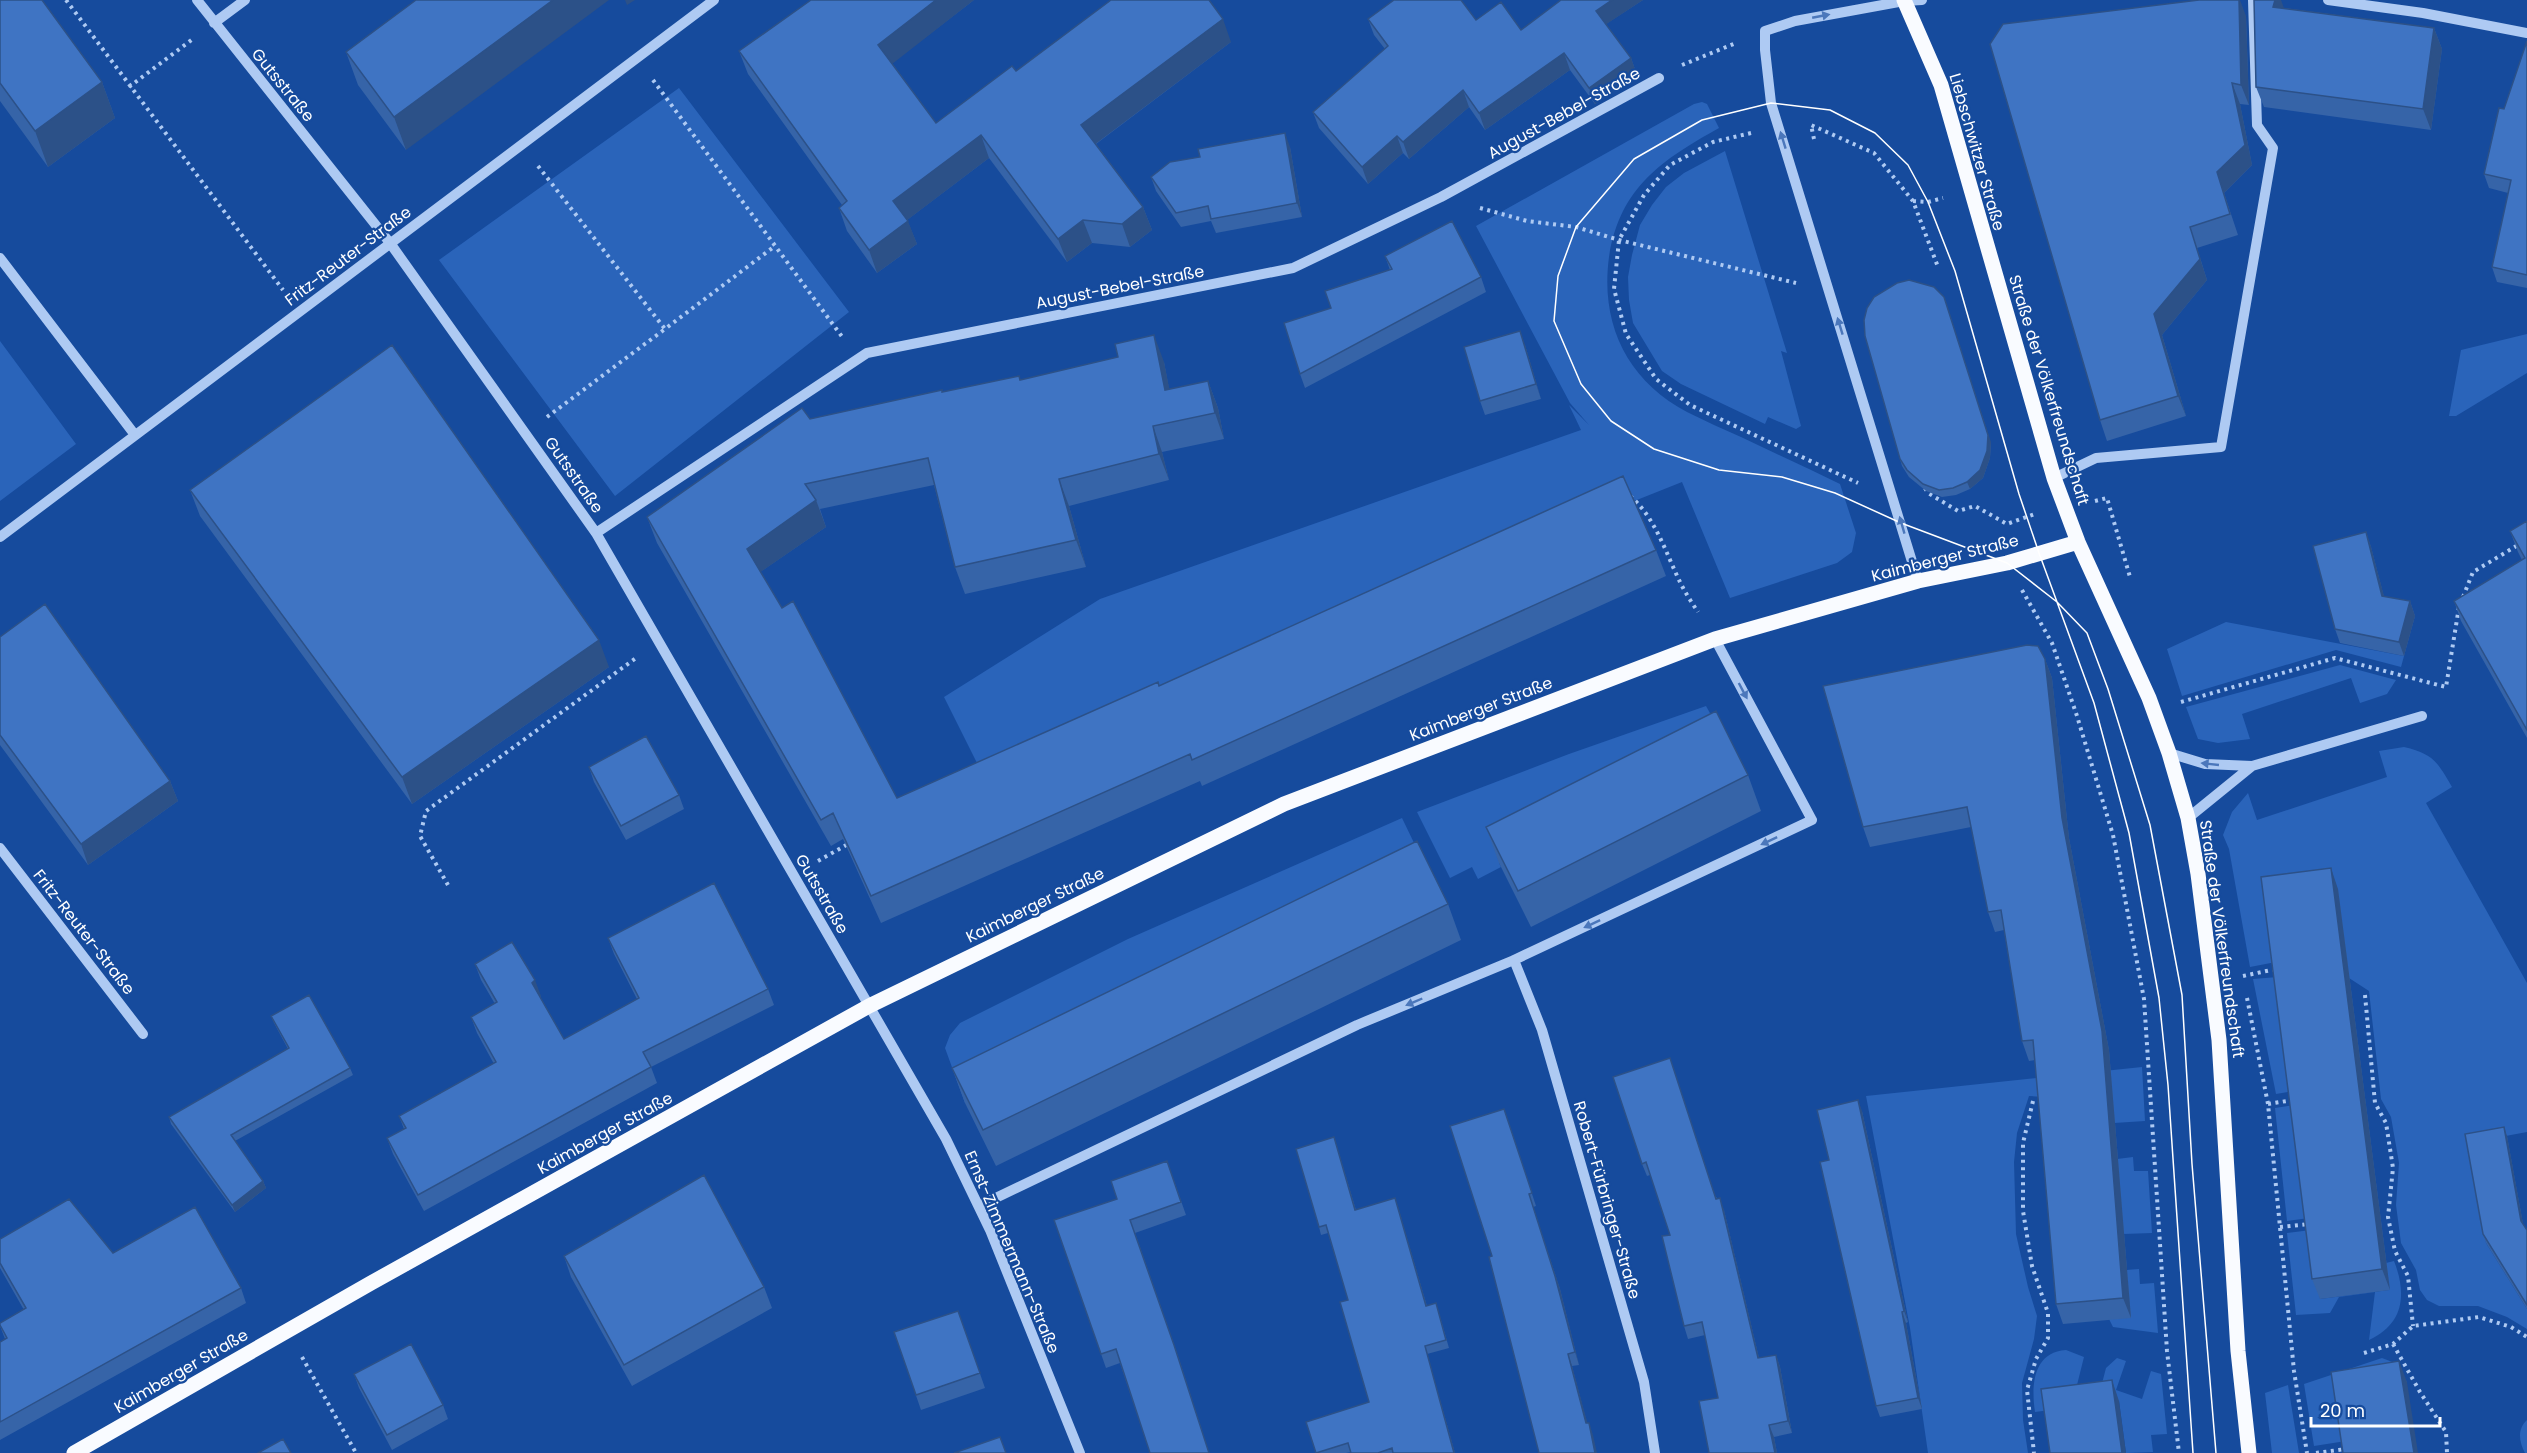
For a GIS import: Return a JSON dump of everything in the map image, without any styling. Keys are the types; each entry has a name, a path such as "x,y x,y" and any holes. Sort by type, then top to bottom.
{"main road":[{"name":"Liebschwitzer Straße","path":"1904,0 1941,85 1987,249"},
{"name":"Straße der Völkerfreundschaft","path":"1987,249 2054,478 2078,542 2149,698 2169,753 2188,818 2198,874 2219,1040 2238,1351 2249,1453"},
{"name":"Kaimberger Straße","path":"74,1453 287,1331 869,1006 1284,804 1715,639 1918,581 2007,563 2078,542"}],"street":[{"name":"Gutsstraße","path":"197,0 390,243 596,533 869,1006"},
{"path":"214,23 245,0"},
{"name":"Fritz-Reuter-Straße","path":"0,537 714,0"},
{"path":"1918,581 1771,103 1765,31 1796,21 1904,0 1922,0"},
{"path":"2054,478 2096,458 2220,447 2273,148 2257,125 2253,0"},
{"path":"2328,0 2423,13 2527,33"},
{"name":"August-Bebel-Straße","path":"596,533 867,353 1293,268 1441,197 1659,78"},
{"path":"0,258 135,435"},
{"path":"979,1206 1357,1025 1514,960 1812,820 1715,639"},
{"path":"2169,753 2205,764 2252,766 2422,716"},
{"path":"2188,818 2252,766"},
{"name":"Fritz-Reuter-Straße","path":"0,848 143,1034"},
{"name":"Robert-Fürbringer-Straße","path":"1514,960 1542,1030 1644,1382 1655,1453"},
{"name":"Ernst-Zimmermann-Straße","path":"869,1006 946,1139 979,1206 1080,1453"}],"path":[{"path":"66,0 299,312"},
{"path":"129,87 214,23"},
{"path":"1659,78 1693,60 1765,31"},
{"path":"637,58 858,359"},
{"path":"1817,147 1811,125 1874,153 1913,201 1938,267"},
{"path":"1778,126 1713,142 1670,165 1644,195 1619,240 1614,289 1626,334 1656,379 1690,405 1894,499"},
{"path":"521,144 665,329"},
{"path":"1441,197 1527,221 1576,227 1619,240 1829,291"},
{"path":"526,433 775,246"},
{"path":"1923,484 1928,493 1958,510 1975,506 2007,524 2017,520"},
{"path":"1628,494 1643,507 1682,586 1715,639"},
{"path":"2178,703 2335,658 2446,687 2456,614 2473,572 2527,540"},
{"path":"2007,563 2052,643 2113,835 2144,999 2167,1351 2179,1453"},
{"path":"448,885 420,836 426,811 659,641"},
{"path":"794,875 858,840"},
{"path":"2277,969 2242,973 2268,1104 2294,1371 2307,1453"},
{"path":"2365,995 2375,1102 2386,1123 2393,1168 2388,1217 2395,1251 2408,1276 2413,1326"},
{"path":"2268,1104 2294,1100"},
{"path":"2033,1101 2023,1143 2024,1211 2032,1266 2048,1313 2048,1338 2036,1359 2027,1390 2034,1453"},
{"path":"2280,1227 2310,1224"},
{"path":"2364,1353 2393,1344 2413,1326 2479,1317 2511,1327 2527,1338"},
{"path":"287,1331 356,1453"},
{"path":"2393,1344 2446,1432 2447,1453"},
{"path":"2316,1453 2347,1449"}],"shaded area":[{"path":"679,88 849,312 615,496 439,260"},
{"path":"1702,102 1707,104 1719,128 1662,164 1634,194 1623,212 1609,257 1607,282 1614,327 1622,348 1634,367 1648,384 1666,399 1687,412 1840,484 1856,533 1852,552 1837,563 1730,598 1682,482 977,763 944,697 1100,599 1581,430 1569,405 1589,425 1570,403 1476,226 1694,104"},
{"path":"1725,151 1787,353 1781,351 1801,426 1796,429 1768,417 1765,424 1681,384 1662,371 1633,323 1628,277 1640,225 1666,187 1684,173"},
{"path":"2527,334 2527,373 2456,416 2449,416 2461,350"},
{"path":"0,341 76,444 0,501"},
{"path":"2226,622 2404,656 2401,667 2336,650 2182,696 2167,649"},
{"path":"2340,665 2396,680 2387,694 2360,703 2351,678 2242,714 2250,739 2218,743 2198,739 2186,707"},
{"path":"1706,706 1729,747 1499,863 1501,867 1478,879 1472,867 1450,878 1417,812 1569,754"},
{"path":"2404,747 2422,753 2433,760 2452,787 2426,803 2527,983 2527,1132 2468,1143 2486,1243 2527,1309 2527,1329 2507,1317 2478,1306 2439,1306 2427,1300 2420,1290 2416,1270 2401,1243 2396,1205 2399,1163 2391,1117 2381,1099 2369,991 2349,978 2276,962 2250,967 2229,849 2223,835 2232,812 2248,793 2257,820 2387,777 2379,751"},
{"path":"1402,818 1430,876 965,1103 945,1048 950,1035 960,1023 1128,939"},
{"path":"2278,977 2293,1091 2276,1094 2253,979"},
{"path":"2142,1067 2145,1121 2114,1123 2044,1097 2029,1096 2017,1133 2014,1162 2016,1234 2037,1316 2034,1339 2022,1383 2023,1420 2028,1453 1928,1453 1910,1328 1866,1096"},
{"path":"2295,1105 2309,1218 2287,1221 2275,1108"},
{"path":"2133,1157 2134,1171 2148,1171 2152,1233 2123,1234 2117,1159"},
{"path":"2311,1230 2320,1299 2389,1290 2386,1263 2394,1261 2400,1285 2400,1307 2390,1326 2381,1333 2369,1340 2375,1292 2339,1297 2330,1313 2296,1315 2287,1233"},
{"path":"2139,1269 2140,1284 2154,1283 2158,1333 2113,1327 2109,1319 2126,1270"},
{"path":"2066,1350 2084,1357 2076,1389 2099,1395 2106,1368 2117,1358 2126,1361 2116,1390 2142,1399 2151,1371 2161,1374 2167,1434 2151,1435 2153,1452 2126,1453 2119,1401 2035,1412 2034,1381 2041,1364 2055,1352"},
{"path":"2382,1358 2395,1363 2407,1382 2338,1393 2346,1441 2314,1446 2304,1384"},
{"path":"2288,1385 2299,1453 2272,1453 2265,1393"},
{"path":"2527,1420 2527,1453 2525,1453 2520,1436"}],"building":[{"path":"0,0 42,0 102,82 35,131 0,83"},
{"path":"416,0 553,0 394,117 346,52"},
{"path":"811,0 936,0 878,45 936,123 1012,66 1016,71 1111,0 1209,0 1223,19 1081,125 1143,207 1122,224 1083,220 1058,239 981,135 893,201 908,221 869,250 839,208 847,201 739,51"},
{"path":"1394,0 1461,0 1476,20 1501,2 1521,30 1561,0 1612,0 1596,11 1631,58 1589,88 1564,53 1479,113 1463,90 1403,142 1397,136 1362,167 1313,112 1388,46 1368,19"},
{"path":"2199,0 2239,0 2241,85 2232,83 2245,145 2217,172 2230,214 2190,227 2200,259 2154,314 2178,396 2100,420 1990,44 2003,24"},
{"path":"2254,0 2275,0 2273,7 2434,28 2423,109 2256,87"},
{"path":"2527,41 2527,275 2492,267 2511,180 2484,174 2499,108 2504,109"},
{"path":"1285,133 1297,203 1211,219 1208,206 1176,213 1151,177 1170,162 1200,157 1198,149"},
{"path":"1452,221 1481,277 1300,374 1284,323 1331,308 1325,291 1392,269 1385,256"},
{"path":"1909,280 1934,287 1944,297 1988,435 1987,451 1980,470 1967,482 1953,488 1939,490 1923,484 1907,470 1900,459 1865,336 1864,320 1867,308 1874,297 1897,283"},
{"path":"1520,331 1536,384 1480,401 1464,347"},
{"path":"1154,335 1165,390 1208,381 1215,413 1153,426 1159,454 1059,479 1076,540 955,567 928,458 805,484 816,500 747,549 782,608 793,601 897,798 1158,682 1159,686 1623,476 1656,550 1192,760 1190,754 871,896 833,813 821,820 647,517 802,408 810,419 942,390 942,392 1019,376 1020,380 1118,357 1115,344"},
{"path":"392,345 599,640 402,777 190,490"},
{"path":"2527,521 2527,730 2454,601 2525,558 2510,531"},
{"path":"2366,532 2382,596 2410,601 2399,642 2335,629 2313,546"},
{"path":"45,604 170,781 81,844 0,735 0,637"},
{"path":"2027,645 2038,646 2045,659 2062,818 2102,1031 2123,1298 2056,1304 2033,1040 2022,1041 2001,910 1988,912 1967,807 1863,827 1823,686"},
{"path":"1716,711 1748,775 1518,891 1486,827"},
{"path":"646,736 679,795 621,826 589,767"},
{"path":"1417,841 1448,904 983,1130 952,1068"},
{"path":"2331,868 2382,1269 2312,1279 2261,877"},
{"path":"714,883 768,989 643,1052 651,1067 418,1195 387,1138 406,1128 399,1116 496,1062 471,1017 497,1002 475,964 512,942 535,980 532,983 564,1039 639,998 608,938"},
{"path":"309,995 350,1068 231,1135 263,1181 232,1205 169,1117 289,1048 271,1016"},
{"path":"1670,1058 1716,1199 1720,1198 1758,1358 1776,1355 1788,1421 1769,1425 1775,1453 1709,1453 1699,1401 1718,1398 1702,1322 1684,1326 1662,1236 1670,1235 1646,1162 1642,1164 1613,1077"},
{"path":"1858,1100 1904,1311 1902,1312 1918,1398 1876,1406 1820,1162 1829,1160 1817,1110"},
{"path":"1504,1109 1532,1193 1529,1194 1555,1276 1575,1352 1568,1354 1586,1423 1589,1423 1595,1453 1539,1453 1489,1257 1492,1256 1450,1126"},
{"path":"2504,1127 2521,1221 2527,1230 2527,1305 2483,1234 2465,1134"},
{"path":"1334,1137 1355,1210 1395,1198 1426,1306 1436,1303 1446,1340 1425,1346 1454,1453 1393,1453 1392,1448 1378,1453 1351,1453 1348,1443 1316,1453 1306,1422 1369,1402 1340,1302 1348,1300 1326,1225 1319,1227 1296,1149"},
{"path":"1167,1161 1181,1202 1130,1220 1209,1453 1150,1453 1116,1349 1101,1354 1054,1220 1117,1199 1111,1181"},
{"path":"704,1175 764,1287 624,1365 564,1256"},
{"path":"69,1199 113,1253 195,1207 241,1288 0,1422 0,1342 7,1338 0,1323 26,1308 0,1263 0,1239"},
{"path":"958,1311 980,1373 916,1395 894,1332"},
{"path":"411,1344 443,1405 387,1435 354,1374"},
{"path":"2399,1361 2414,1453 2343,1453 2331,1372"},
{"path":"2112,1380 2122,1453 2050,1453 2041,1389"},
{"path":"1000,1437 1006,1453 954,1453"},
{"path":"283,1439 291,1453 258,1453"}],"tram line":[{"path":"2193,1453 2168,1085 2159,998 2129,833 2094,703 2057,602 2039,553 2019,494 1955,271 1928,202 1908,165 1875,133 1830,110 1771,103 1702,120 1634,159 1576,227 1558,276 1554,321 1581,384 1611,421 1654,449 1719,470 1782,477 1835,493 1901,523 2007,563 2057,602 2087,633 2108,689 2150,825 2182,995 2192,1164 2216,1453"}]}
